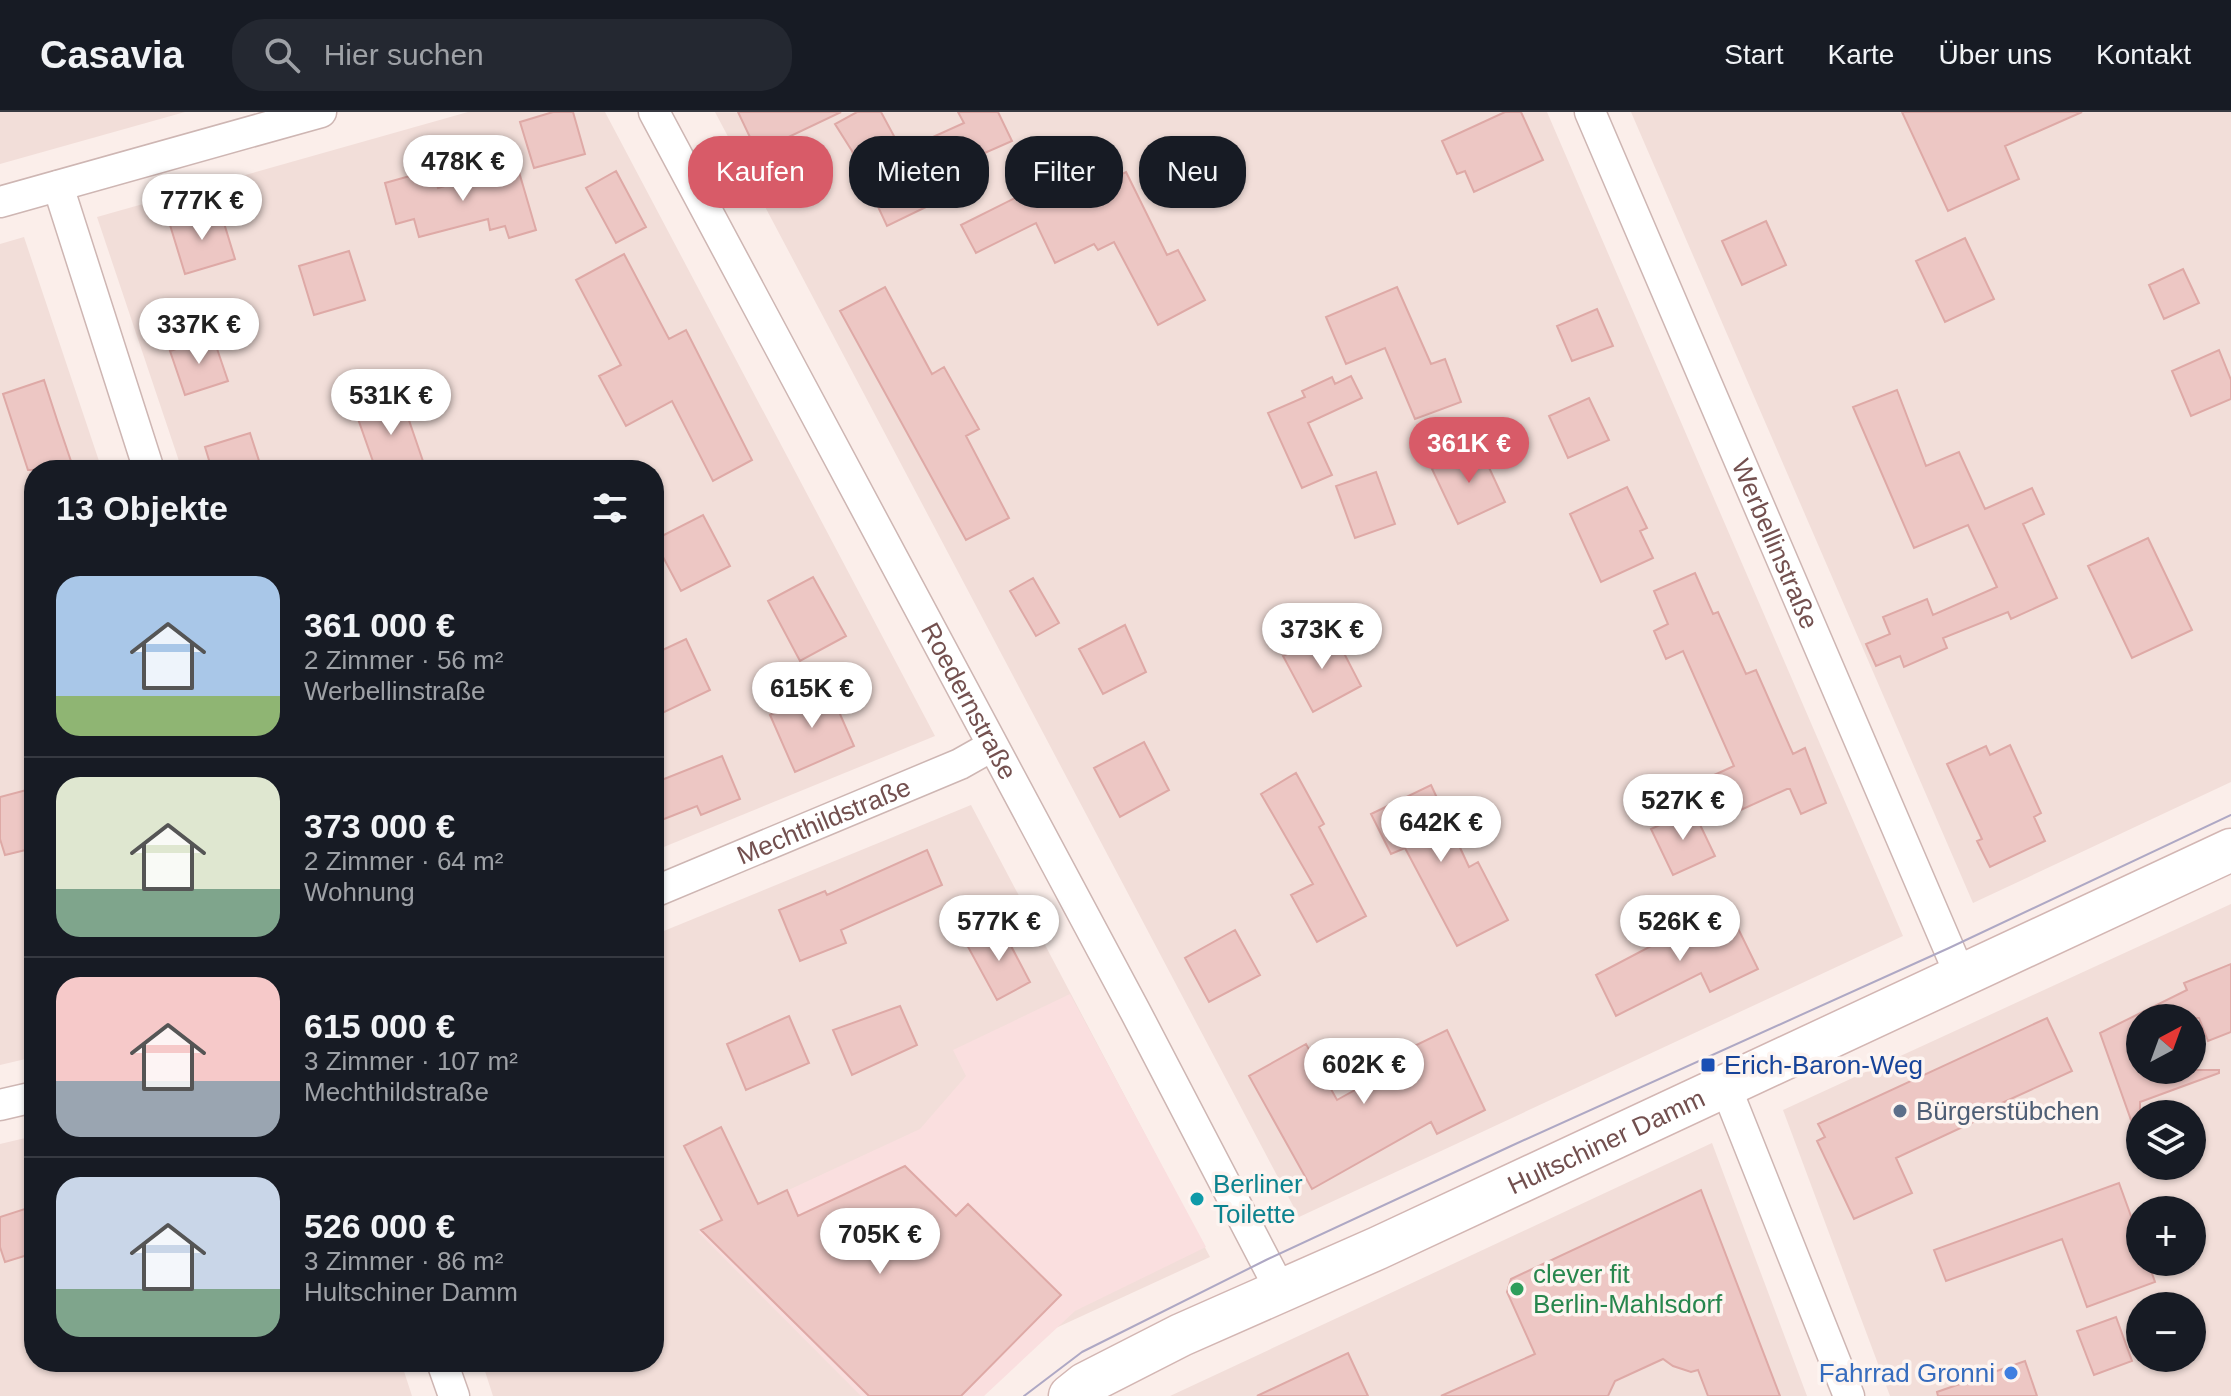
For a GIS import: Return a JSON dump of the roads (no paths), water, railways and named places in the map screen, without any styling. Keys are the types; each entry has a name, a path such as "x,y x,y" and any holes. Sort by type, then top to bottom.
{"main road":[{"name":"Hultschiner Damm","path":"1070,1396 1126,1361 1378,1248 2231,850"}],"street":[{"path":"0,202 321,112"},
{"name":"Roedernstraße","path":"654,112 1149,1037 1281,1291"},
{"name":"Werbellinstraße","path":"1590,112 1961,977"},
{"path":"58,186 146,460"},
{"name":"Mechthildstraße","path":"664,888 960,764 992,746"},
{"path":"1725,1085 1849,1396"},
{"path":"0,1105 24,1099"},
{"path":"446,1372 454,1396"}],"tram line":[{"path":"1024,1396 1082,1352 1266,1260 1949,948 2231,815"}],"place":[{"name":"Erich-Baron-Weg","path":"1708,1065"},
{"name":"Bürgerstübchen","path":"1900,1111"},
{"name":"Berliner Toilette","path":"1197,1199"},
{"name":"clever fit Berlin-Mahlsdorf","path":"1517,1289"},
{"name":"Fahrrad Gronni","path":"2011,1373"}]}
